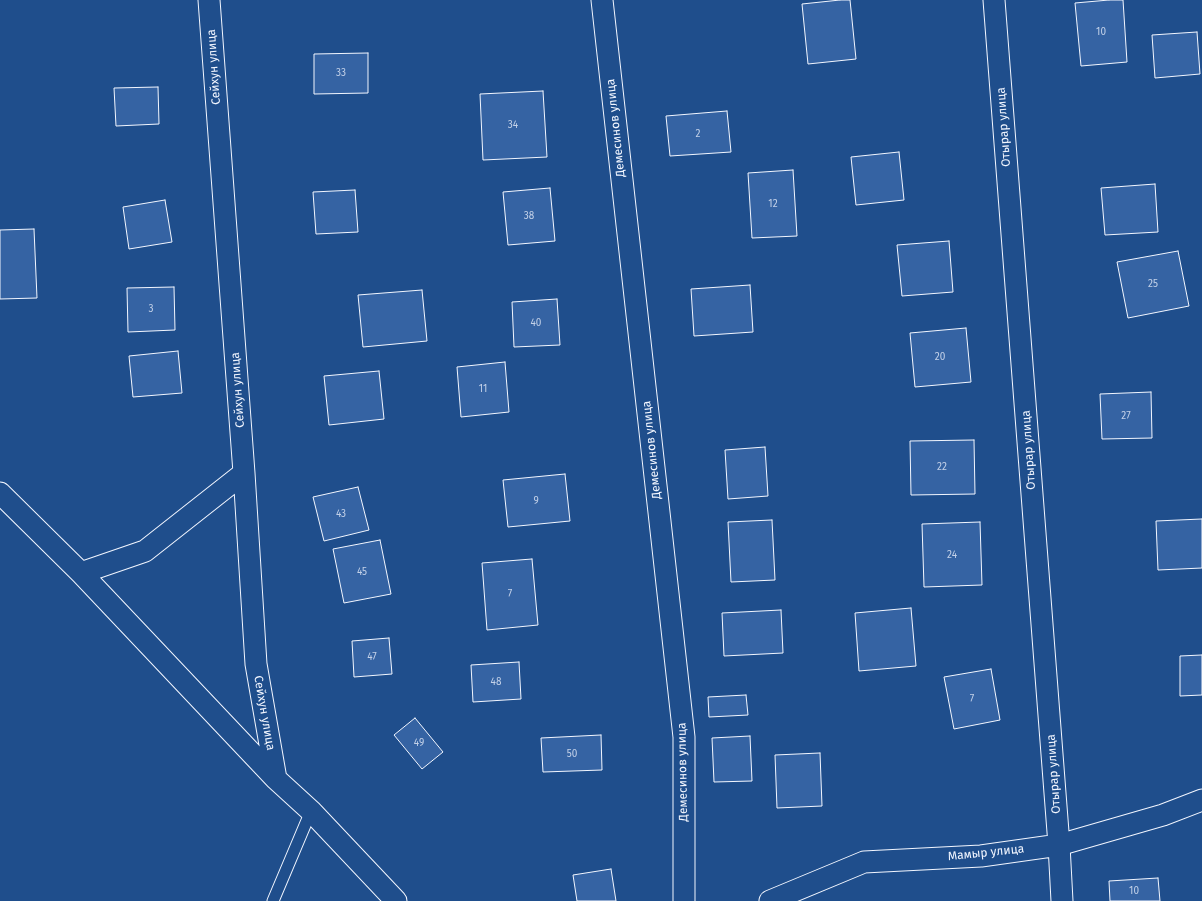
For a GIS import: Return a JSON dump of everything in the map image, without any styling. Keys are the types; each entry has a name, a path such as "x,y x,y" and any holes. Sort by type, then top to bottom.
{"street":[{"name":"Сейхун улица","path":"209,0 244,473 256,664 276,779"},
{"name":"Демесинов улица","path":"602,0 684,737 684,901"},
{"name":"Отырар улица","path":"994,0 1059,845 1062,901"},
{"path":"81,573 145,551 244,473"},
{"path":"0,493 81,573 276,779 311,811 396,901"},
{"name":"Мамыр улица","path":"770,901 864,862 981,856 1059,845 1163,816 1202,800"}],"lane":[{"path":"273,901 311,811"}],"building":[{"path":"850,0 856,59 808,64 802,4"},
{"path":"1123,0 1127,62 1081,66 1075,3"},
{"path":"1197,32 1200,74 1155,78 1152,35"},
{"path":"368,53 368,93 314,94 314,54"},
{"path":"158,87 159,124 116,126 114,88"},
{"path":"543,91 547,157 483,160 480,94"},
{"path":"727,111 731,152 670,156 666,116"},
{"path":"899,152 904,200 856,205 851,157"},
{"path":"793,170 797,236 752,238 748,173"},
{"path":"1155,184 1158,232 1105,235 1101,188"},
{"path":"550,188 555,241 508,245 503,192"},
{"path":"355,190 358,232 316,234 313,192"},
{"path":"165,200 172,242 129,249 123,207"},
{"path":"34,229 37,298 0,299 0,230"},
{"path":"949,241 953,292 902,296 897,245"},
{"path":"1178,251 1189,306 1128,318 1117,262"},
{"path":"750,285 753,332 694,336 691,289"},
{"path":"174,287 175,330 128,332 127,288"},
{"path":"422,290 427,341 363,347 358,295"},
{"path":"557,299 560,345 514,347 512,302"},
{"path":"966,328 971,382 915,387 910,333"},
{"path":"178,351 182,393 133,397 129,356"},
{"path":"505,362 509,412 461,417 457,367"},
{"path":"379,371 384,419 329,425 324,376"},
{"path":"1151,392 1152,438 1102,439 1100,394"},
{"path":"974,440 975,494 911,495 910,441"},
{"path":"765,447 768,496 728,499 725,450"},
{"path":"565,474 570,521 508,527 503,480"},
{"path":"358,487 369,530 324,541 313,497"},
{"path":"1202,519 1202,568 1158,570 1156,521"},
{"path":"772,520 775,580 731,582 728,522"},
{"path":"980,522 982,585 924,587 922,524"},
{"path":"380,540 391,594 344,603 333,549"},
{"path":"532,559 538,625 487,630 482,563"},
{"path":"911,608 916,666 859,671 855,613"},
{"path":"781,610 783,653 724,656 722,613"},
{"path":"389,638 392,674 354,677 352,641"},
{"path":"1202,655 1202,695 1180,696 1180,656"},
{"path":"519,662 521,699 473,702 471,665"},
{"path":"991,669 1000,720 954,729 944,677"},
{"path":"746,695 748,715 709,717 708,697"},
{"path":"415,718 443,752 422,769 394,735"},
{"path":"601,735 602,770 543,772 541,738"},
{"path":"750,736 752,781 714,782 712,738"},
{"path":"820,753 822,806 777,808 775,755"},
{"path":"611,869 616,901 577,901 573,875"},
{"path":"1158,878 1160,901 1110,901 1109,881"}]}
